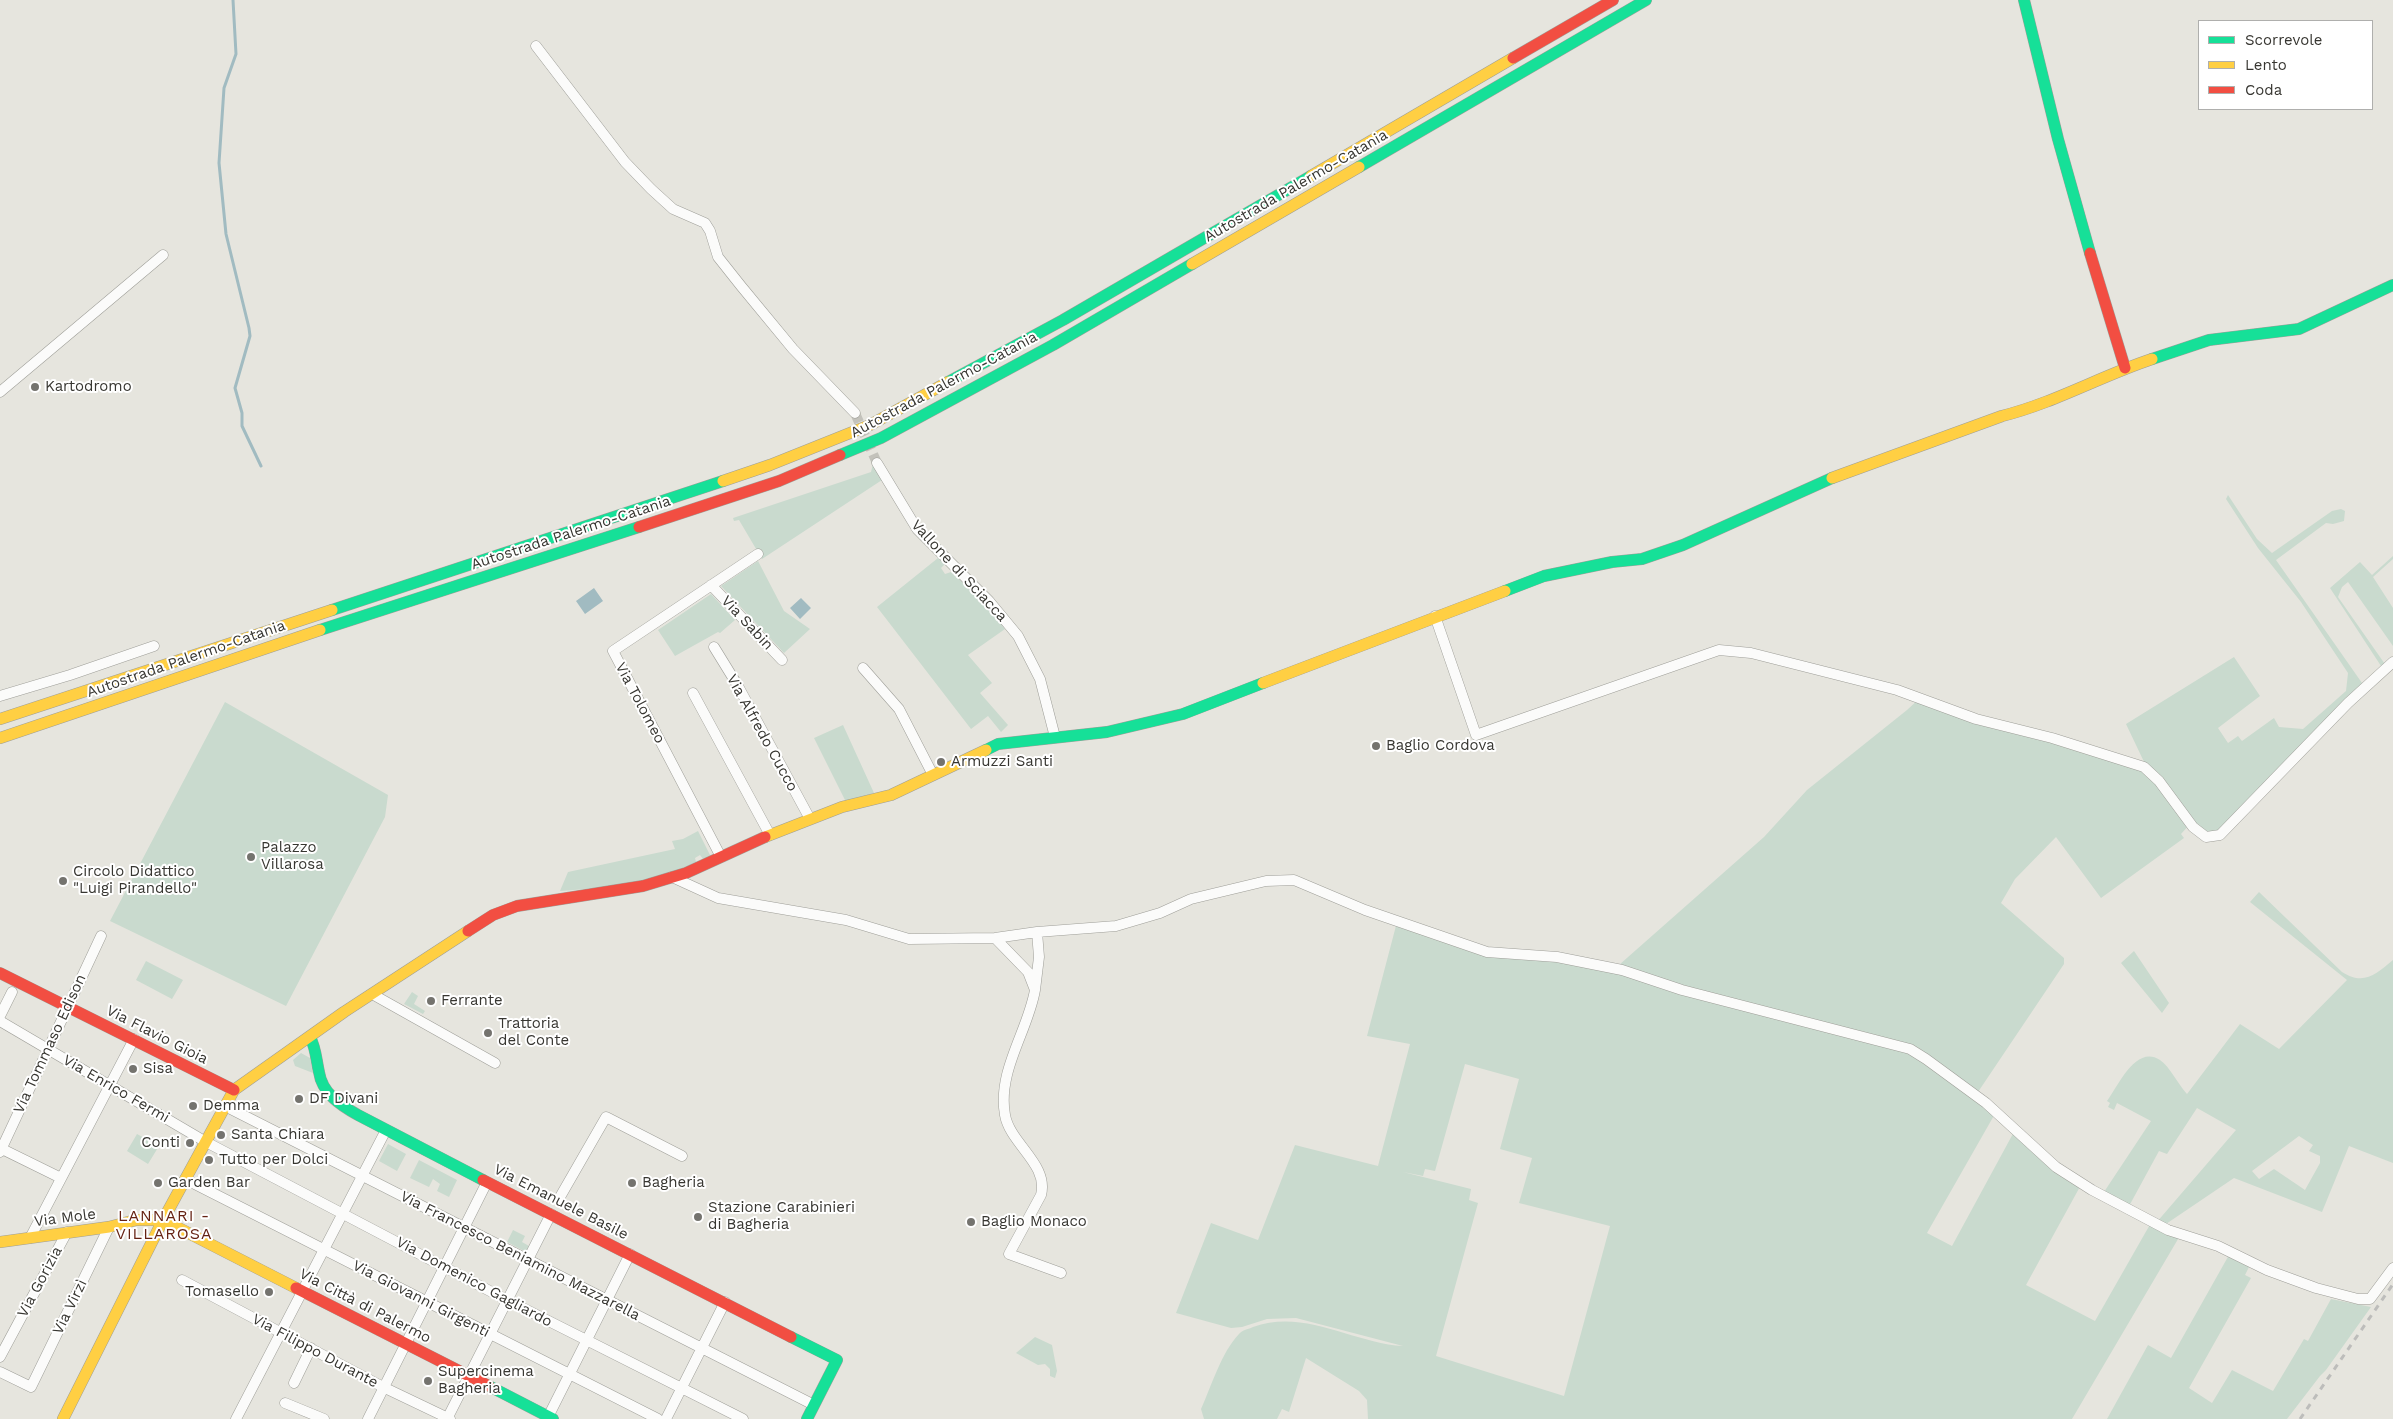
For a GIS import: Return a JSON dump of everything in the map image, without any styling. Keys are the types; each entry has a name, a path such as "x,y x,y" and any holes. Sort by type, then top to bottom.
{"main road":[{"name":"Autostrada Palermo-Catania","path":"0,719 770,465 870,425 1071,316 1613,0"},
{"name":"Autostrada Palermo-Catania","path":"0,738 292,639 778,482 881,438 1053,345 1646,0"},
{"path":"2024,0 2040,73 2064,166 2125,368"},
{"path":"63,1419 163,1220 234,1090 372,994 493,915 517,906 643,886 672,877 810,819 842,807 891,794 998,744 1107,732 1183,714 1271,682 1435,616 1544,576 1612,562 1642,559 1683,545 1840,474 2026,410 2125,368 2209,340 2299,329 2393,285"},
{"name":"Via Flavio Gioia","path":"0,973 234,1090"},
{"name":"Via Emanuele Basile","path":"310,1037 318,1052 320,1078 329,1096 339,1104 487,1182 837,1360 814,1405"},
{"name":"Via Mole","path":"0,1242 110,1228 136,1220 163,1220"},
{"name":"Via Città di Palermo","path":"163,1220 549,1418"},
{"path":"807,1419 814,1405"}],"street":[{"path":"536,46 625,162 673,209 705,223 710,231 718,257 793,349 855,413"},
{"path":"0,392 163,254"},
{"name":"Vallone di Sciacca","path":"876,463 916,529 989,601 1018,636 1040,679 1055,737"},
{"name":"Via Tolomeo","path":"721,856 613,651 758,554"},
{"name":"Via Sabin","path":"712,585 782,660"},
{"path":"1435,616 1476,735 1719,650 1751,653 1897,690 1976,719 2052,738 2144,767 2158,781 2193,827 2206,837 2220,835 2348,703 2393,662"},
{"path":"0,696 70,675 154,646"},
{"name":"Via Alfredo Cucco","path":"714,647 738,686 810,819"},
{"path":"864,668 899,709 933,775"},
{"path":"693,694 770,835"},
{"path":"672,877 718,898 846,920 909,939 995,938 1037,932 1116,926 1160,913 1191,899 1266,881 1294,880 1365,910 1487,952 1557,957 1622,970 1682,990 1910,1049 1986,1103 2056,1166 2092,1190 2168,1230 2218,1246 2294,1280 2358,1299 2370,1299 2393,1268"},
{"path":"1037,932 1038,957 1032,1008 1004,1089 1005,1116 1016,1139 1041,1175 1044,1186 1009,1254 1061,1273"},
{"name":"Via Tommaso Edison","path":"1,1149 101,936"},
{"path":"995,938 1023,967 1035,990"},
{"path":"1023,967 1028,969 1034,966 1038,957"},
{"path":"0,1016 12,992"},
{"path":"372,994 495,1063"},
{"name":"Via Enrico Fermi","path":"0,1022 206,1142"},
{"path":"30,1238 134,1039"},
{"name":"Via Francesco Beniamino Mazzarella","path":"225,1106 814,1405"},
{"path":"560,1197 606,1117 682,1156"},
{"path":"236,1419 386,1130"},
{"name":"Via Domenico Gagliardo","path":"206,1142 507,1300 743,1419"},
{"path":"1,1149 62,1178"},
{"name":"Via Giovanni Girgenti","path":"185,1179 658,1419"},
{"path":"368,1419 425,1302 487,1182"},
{"path":"448,1419 551,1214"},
{"name":"Via Virzì","path":"0,1372 30,1388 110,1228"},
{"name":"Via Gorizia","path":"0,1357 67,1232"},
{"path":"549,1418 630,1254"},
{"name":"Via Filippo Durante","path":"182,1280 383,1387 448,1419"},
{"path":"666,1419 725,1302"},
{"path":"294,1383 311,1348"},
{"path":"285,1403 324,1419"}],"green space":[{"path":"873,464 882,480 762,559 739,520 734,521 733,518 871,472"},
{"path":"2228,495 2257,539 2272,553 2332,511 2341,509 2345,511 2344,521 2333,524 2326,523 2276,560 2362,683 2377,677 2220,835 2206,837 2190,824 2181,834 2184,838 2101,898 2056,837 2015,879 2001,903 2064,958 2064,964 1976,1095 1996,1112 1927,1233 1952,1246 2015,1130 2082,1183 2026,1285 2095,1321 2152,1221 2156,1223 2236,1130 2197,1108 2167,1154 2159,1151 2128,1208 2102,1195 2151,1121 2117,1103 2114,1110 2108,1107 2110,1103 2107,1101 2122,1077 2136,1062 2143,1058 2151,1057 2164,1063 2187,1094 2240,1024 2279,1049 2347,980 2250,902 2259,892 2342,972 2357,978 2363,978 2375,974 2393,960 2393,1163 2349,1146 2322,1212 2234,1178 2163,1226 2181,1234 2072,1419 1368,1419 1367,1400 1359,1391 1306,1358 1289,1412 1282,1409 1277,1419 1204,1419 1201,1409 1227,1350 1239,1334 1253,1327 1272,1322 1310,1324 1384,1344 1403,1346 1296,1318 1267,1319 1242,1327 1231,1328 1176,1313 1211,1223 1258,1240 1295,1145 1378,1166 1410,1044 1367,1036 1397,922 1487,952 1619,965 1764,837 1807,790 1920,698 2146,766 2126,724 2234,657 2260,696 2218,728 2228,743 2238,736 2242,741 2274,718 2279,727 2303,729 2346,691 2348,673 2301,602 2258,548 2226,499","holes":["1465,1064 1519,1079 1500,1149 1532,1158 1519,1203 1610,1226 1564,1396 1436,1356 1478,1203 1469,1200 1471,1189 1403,1172 1423,1176 1425,1169 1435,1171","2299,1136 2313,1145 2309,1151 2320,1156 2320,1163 2305,1190 2274,1169 2259,1179 2252,1171"]},
{"path":"2393,556 2393,559 2373,577 2393,608 2393,646 2348,582 2342,587 2338,597 2387,667 2379,675 2381,666 2330,588 2360,562 2372,575"},
{"path":"938,558 945,564 941,568 945,574 951,572 972,591 1005,629 968,655 992,683 980,693 1008,725 1001,732 988,716 971,729 877,607"},
{"path":"758,561 784,611 810,629 784,653 721,586"},
{"path":"711,594 735,620 720,633 718,632 675,656 658,630"},
{"path":"225,702 388,795 385,817 286,1006 110,921"},
{"path":"843,725 874,793 846,802 814,738"},
{"path":"698,831 711,857 703,859 700,855 695,858 696,862 681,869 648,879 612,886 560,891 568,872 675,849 672,841 683,839"},
{"path":"2134,951 2169,1003 2162,1013 2121,963"},
{"path":"146,961 183,980 172,999 136,980"},
{"path":"412,992 418,996 414,1004 425,1011 423,1014 404,1004"},
{"path":"301,1053 310,1058 313,1073 295,1066 293,1060"},
{"path":"137,1134 159,1146 148,1164 127,1151"},
{"path":"388,1144 406,1154 397,1171 379,1161"},
{"path":"419,1160 457,1180 449,1197 437,1191 440,1184 433,1179 429,1187 410,1178"},
{"path":"513,1230 525,1236 522,1242 529,1246 526,1252 507,1242"},
{"path":"2229,1255 2250,1265 2245,1275 2251,1278 2189,1388 2212,1403 2232,1370 2273,1391 2304,1339 2308,1341 2331,1299 2371,1307 2326,1370 2287,1419 2107,1419 2148,1345 2171,1358"},
{"path":"1035,1337 1052,1345 1057,1371 1055,1378 1050,1376 1050,1369 1045,1364 1038,1365 1016,1353"}],"water":[{"path":"594,588 603,601 585,614 576,601"},
{"path":"801,598 811,608 800,619 790,608"}],"waterway":[{"path":"233,0 236,54 224,88 219,163 226,234 250,336 235,388 242,413 242,426 261,466"}],"tunnel":[{"path":"855,413 877,463"}],"railway":[{"path":"2300,1419 2393,1284"}],"traffic: fast":[{"path":"1359,167 1646,0"},
{"path":"2024,0 2058,139 2090,253"},
{"path":"948,382 1063,320 1311,176"},
{"path":"840,455 881,438 1053,345 1192,264"},
{"path":"2152,359 2209,340 2299,329 2393,285"},
{"path":"1505,591 1544,576 1612,562 1642,559 1683,545 1832,478"},
{"path":"332,610 723,481"},
{"path":"320,630 639,527"},
{"path":"986,750 998,744 1107,732 1183,714 1263,683"},
{"path":"310,1037 315,1049 324,1086 339,1103 358,1115 483,1180"},
{"path":"791,1337 837,1360 807,1419"},
{"path":"489,1386 553,1419"}],"traffic: slow":[{"path":"1311,176 1513,58"},
{"path":"1192,264 1359,167"},
{"path":"1832,478 2059,397 2152,359"},
{"path":"723,481 770,465 870,425 948,382"},
{"path":"1263,683 1505,591"},
{"path":"0,719 332,610"},
{"path":"0,738 320,630"},
{"path":"765,837 842,807 891,795 986,750"},
{"path":"234,1090 344,1012 468,931"},
{"path":"63,1419 163,1220 234,1090"},
{"path":"0,1242 109,1227 136,1220 163,1220 296,1288"}],"traffic: jam":[{"path":"1513,58 1613,0"},
{"path":"2090,253 2125,368"},
{"path":"639,527 779,481 840,455"},
{"path":"468,931 493,915 517,906 643,886 686,873 765,837"},
{"path":"0,973 234,1090"},
{"path":"483,1180 791,1337"},
{"path":"296,1288 489,1386"}],"place":[{"name":"Kartodromo","path":"35,387"},
{"name":"Baglio Cordova","path":"1376,746"},
{"name":"Armuzzi Santi","path":"941,762"},
{"name":"Palazzo Villarosa","path":"251,857"},
{"name":"Circolo Didattico \"Luigi Pirandello\"","path":"63,881"},
{"name":"Ferrante","path":"431,1001"},
{"name":"Trattoria del Conte","path":"488,1033"},
{"name":"Sisa","path":"133,1069"},
{"name":"DF Divani","path":"299,1099"},
{"name":"Demma","path":"193,1106"},
{"name":"Santa Chiara","path":"221,1135"},
{"name":"Conti","path":"190,1143"},
{"name":"Tutto per Dolci","path":"209,1160"},
{"name":"Garden Bar","path":"158,1183"},
{"name":"Bagheria","path":"632,1183"},
{"name":"Stazione Carabinieri di Bagheria","path":"698,1217"},
{"name":"Baglio Monaco","path":"971,1222"},
{"name":"Tomasello","path":"269,1292"},
{"name":"Supercinema Bagheria","path":"428,1381"}],"district":[{"name":"LANNARI - VILLAROSA","path":"164,1225"}]}
